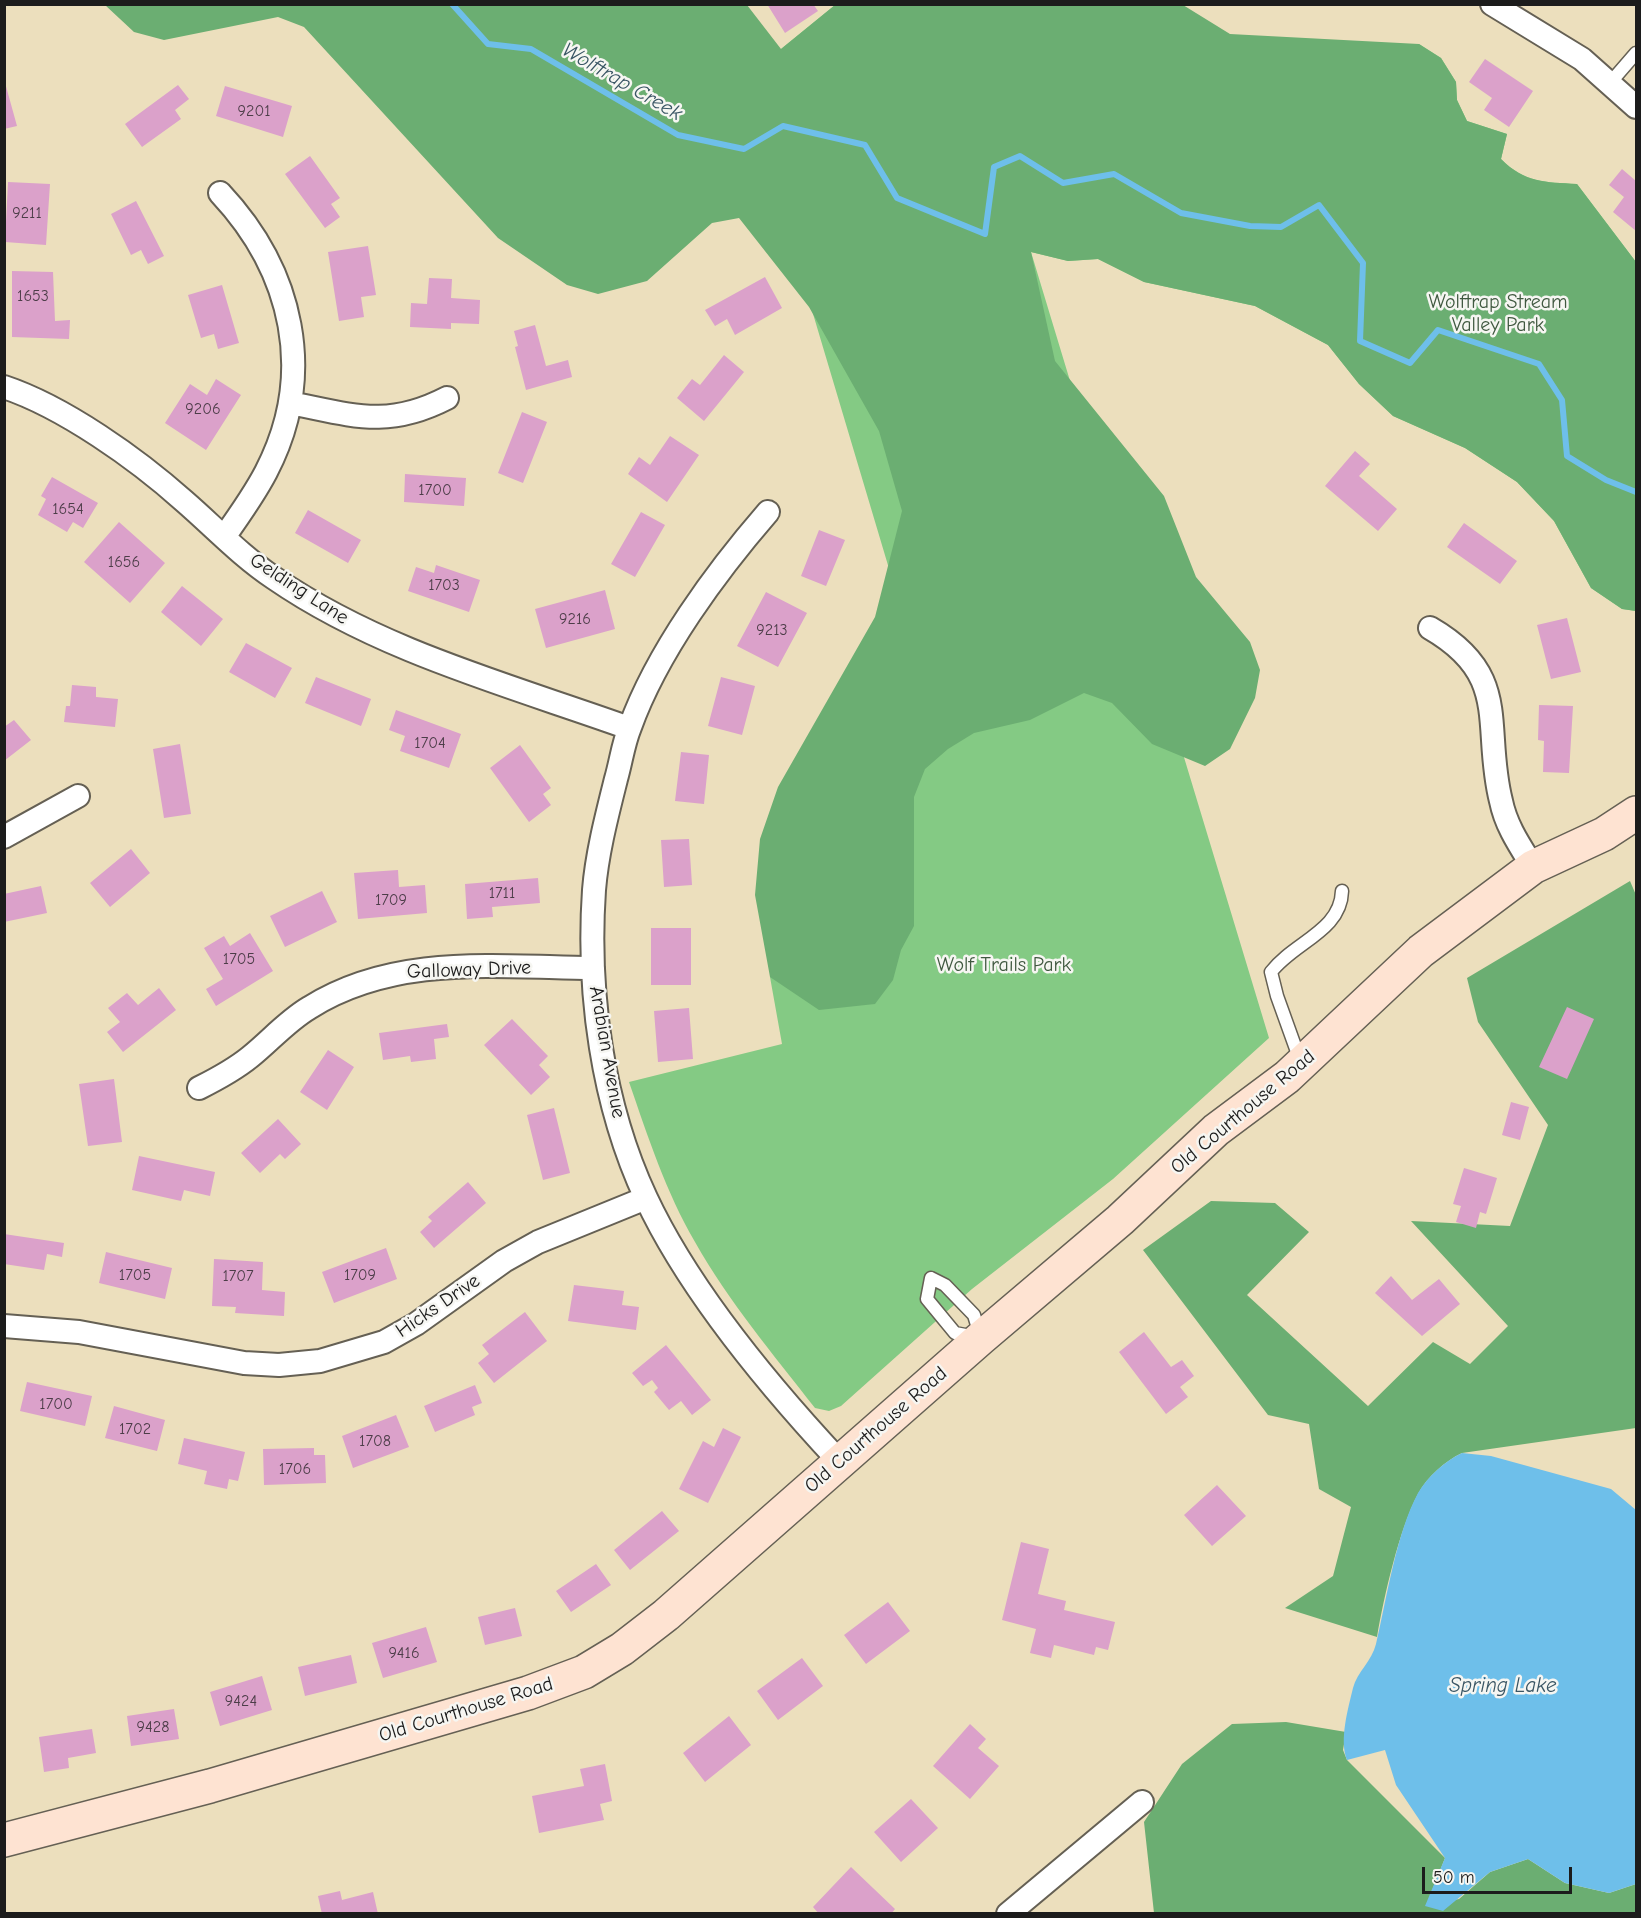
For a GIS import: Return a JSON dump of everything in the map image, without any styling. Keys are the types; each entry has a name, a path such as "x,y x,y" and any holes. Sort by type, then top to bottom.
{"street":[{"path":"1492,4 1582,59 1636,107"},
{"path":"220,193 261,246 277,277 287,306 292,339 293,371 290,403 282,434 267,470 224,537"},
{"name":"Gelding Lane","path":"4,387 58,412 111,444 155,476 273,577 323,609 371,634 629,728"},
{"path":"290,403 376,418 417,412 447,398"},
{"name":"Arabian Avenue","path":"768,512 728,558 666,655 629,728 606,819 594,888 593,968 600,1035 613,1104 646,1198 705,1296 770,1384 839,1461"},
{"path":"1430,628 1466,653 1480,672 1489,700 1494,733 1496,777 1501,803 1512,832 1533,867"},
{"path":"4,837 78,796"},
{"name":"Old Courthouse Road","path":"4,1840 221,1783 528,1693 584,1672 622,1649 650,1629 839,1461 1120,1220 1216,1130 1301,1064 1421,951 1533,867 1604,834 1636,813"},
{"name":"Galloway Drive","path":"199,1088 242,1063 308,1008 370,978 445,966 593,968"},
{"name":"Hicks Drive","path":"4,1326 79,1332 243,1363 279,1365 320,1361 384,1342 416,1324 504,1262 538,1242 646,1198"},
{"path":"1008,1914 1142,1802"}],"lane":[{"path":"1610,83 1636,53"},
{"path":"1301,1064 1271,972 1279,961 1333,920 1342,907 1342,891"},
{"path":"931,1278 945,1285 974,1315 981,1338 955,1333 927,1299 931,1278"}],"green space":[{"name":"Wolftrap Stream Valley Park","path":"105,5 747,5 781,49 835,5 1183,5 1230,34 1419,44 1441,58 1456,82 1457,100 1467,121 1507,134 1501,159 1518,173 1536,180 1577,184 1636,262 1636,611 1622,609 1591,588 1554,521 1517,482 1465,448 1393,416 1359,384 1328,345 1255,306 1144,282 1098,259 1068,261 1031,252 1055,361 1164,496 1196,577 1250,642 1260,670 1255,698 1230,749 1205,766 1152,744 1112,703 1084,693 1030,720 974,733 948,749 925,769 914,797 914,926 901,950 893,980 875,1004 819,1010 770,977 755,895 760,839 778,787 875,617 902,511 879,431 809,307 739,218 712,223 647,281 598,294 567,285 498,238 304,27 278,17 164,40 134,32"},
{"name":"Wolf Trails Park","path":"835,5 1254,183 1419,44 1441,58 1456,82 1457,100 1467,121 1507,134 1501,159 1518,173 1536,180 1577,184 1636,262 1636,611 1622,609 1591,588 1554,521 1517,482 1465,448 1393,416 1359,384 1328,345 1255,306 1144,282 1098,259 1068,261 1031,252 1269,1038 1113,1179 972,1289 841,1406 829,1411 815,1408 752,1327 708,1264 666,1184 629,1082 782,1044 770,977 910,639 740,69 781,49"},
{"path":"1630,881 1636,895 1636,1428 1462,1453 1443,1465 1422,1488 1411,1509 1393,1564 1377,1637 1285,1608 1333,1576 1351,1507 1319,1489 1309,1424 1268,1415 1143,1250 1211,1201 1275,1203 1309,1232 1247,1295 1368,1406 1433,1342 1470,1364 1508,1326 1411,1221 1510,1226 1548,1125 1478,1022 1467,978"},
{"path":"1286,1722 1346,1732 1343,1750 1347,1760 1445,1858 1426,1906 1459,1899 1490,1872 1528,1859 1565,1883 1609,1893 1636,1884 1636,1913 1154,1913 1144,1822 1182,1764 1232,1724"}],"water":[{"name":"Spring Lake","path":"1462,1453 1491,1456 1611,1489 1636,1510 1636,1884 1609,1893 1565,1883 1528,1859 1490,1872 1443,1911 1425,1906 1445,1858 1396,1785 1385,1750 1347,1760 1344,1734 1353,1688 1376,1644 1398,1547 1410,1509 1418,1493 1432,1475"}],"building":[{"path":"767,4 813,4 818,11 785,33"},
{"path":"1485,59 1533,91 1509,127 1484,110 1492,98 1469,82"},
{"path":"4,79 17,126 4,129"},
{"path":"178,85 189,99 175,110 181,119 142,147 125,124"},
{"path":"225,86 292,106 283,137 216,116"},
{"path":"310,156 340,198 331,204 340,217 325,228 285,174"},
{"path":"1622,169 1636,181 1636,231 1613,212 1624,197 1609,185"},
{"path":"8,182 50,184 46,245 5,242"},
{"path":"136,201 164,256 148,264 141,250 131,255 111,214"},
{"path":"368,246 376,295 361,297 364,317 339,321 328,252"},
{"path":"12,271 53,272 55,321 70,320 69,339 12,337"},
{"path":"765,277 782,308 735,335 727,319 715,326 705,310"},
{"path":"429,278 452,279 451,298 480,300 479,324 451,323 451,329 410,327 411,303 427,304"},
{"path":"222,285 239,343 218,349 214,334 201,338 188,295"},
{"path":"535,325 546,366 568,360 572,377 526,390 515,347 518,346 514,331"},
{"path":"724,355 744,372 704,421 677,398 692,379 700,385"},
{"path":"216,379 241,395 206,450 165,423 190,384 207,395"},
{"path":"522,412 547,422 523,483 498,473"},
{"path":"670,436 699,455 667,502 628,474 639,457 650,465"},
{"path":"1355,451 1370,464 1359,476 1397,509 1378,531 1325,486"},
{"path":"405,474 466,478 464,506 404,502"},
{"path":"52,477 98,503 83,528 73,522 67,532 38,515 46,499 41,496"},
{"path":"308,510 361,540 348,563 295,533"},
{"path":"641,512 665,525 635,577 611,564"},
{"path":"119,522 165,563 130,603 84,562"},
{"path":"1464,523 1517,561 1500,584 1447,547"},
{"path":"819,530 845,540 826,586 801,576"},
{"path":"436,565 480,580 469,612 408,591 416,567 434,573"},
{"path":"182,586 223,619 201,646 161,612"},
{"path":"605,590 615,629 546,648 535,609"},
{"path":"766,592 807,613 778,667 737,646"},
{"path":"1567,618 1581,672 1551,679 1537,625"},
{"path":"246,643 292,668 275,698 229,672"},
{"path":"316,677 371,699 361,726 305,703"},
{"path":"721,677 755,686 742,735 708,726"},
{"path":"72,685 96,687 96,697 118,699 115,727 64,722 66,706 70,706"},
{"path":"1539,705 1573,706 1569,773 1543,772 1544,741 1538,740"},
{"path":"396,710 461,734 449,768 400,751 405,736 389,730"},
{"path":"14,720 31,740 4,761 4,727"},
{"path":"180,744 191,814 164,818 153,749"},
{"path":"520,745 551,788 543,794 551,805 529,822 490,768"},
{"path":"681,752 709,755 704,804 675,801"},
{"path":"689,839 692,885 664,887 661,840"},
{"path":"131,849 150,873 110,907 90,883"},
{"path":"398,870 399,887 425,885 427,913 358,919 354,873"},
{"path":"538,878 540,903 492,907 493,917 467,919 465,884"},
{"path":"41,886 47,913 4,922 4,894"},
{"path":"322,891 337,922 285,947 270,916"},
{"path":"651,928 691,928 691,985 651,985"},
{"path":"250,933 273,971 216,1006 206,989 223,979 204,948 224,936 230,946"},
{"path":"159,988 176,1010 123,1052 107,1032 120,1022 108,1008 127,993 138,1005"},
{"path":"1567,1007 1594,1019 1567,1079 1539,1067"},
{"path":"689,1008 693,1059 658,1062 654,1011"},
{"path":"512,1019 548,1056 539,1065 550,1077 531,1095 484,1045"},
{"path":"447,1024 449,1037 434,1039 436,1059 411,1062 410,1056 383,1060 379,1033"},
{"path":"328,1050 354,1067 327,1110 300,1092"},
{"path":"114,1079 122,1142 88,1146 79,1084"},
{"path":"1511,1102 1529,1107 1520,1140 1502,1135"},
{"path":"554,1108 570,1173 543,1180 527,1115"},
{"path":"278,1119 301,1144 285,1159 280,1154 260,1173 241,1153"},
{"path":"139,1156 215,1172 210,1196 184,1190 181,1201 132,1190"},
{"path":"1464,1168 1497,1178 1486,1214 1480,1212 1476,1228 1456,1222 1461,1206 1453,1204"},
{"path":"468,1182 486,1203 434,1248 420,1232 432,1221 428,1217"},
{"path":"4,1234 64,1243 62,1257 47,1254 44,1270 4,1264"},
{"path":"386,1248 397,1279 334,1303 322,1272"},
{"path":"106,1252 172,1268 165,1299 99,1283"},
{"path":"214,1259 263,1262 262,1290 285,1292 284,1316 235,1313 236,1307 212,1306"},
{"path":"1391,1276 1412,1300 1439,1279 1460,1304 1422,1336 1375,1293"},
{"path":"574,1285 624,1291 622,1305 639,1307 636,1330 568,1321"},
{"path":"525,1312 547,1341 494,1383 478,1363 489,1354 482,1345"},
{"path":"1144,1332 1171,1367 1182,1360 1194,1376 1180,1387 1188,1397 1166,1414 1119,1352"},
{"path":"666,1345 711,1400 692,1415 681,1401 669,1410 654,1392 658,1388 652,1380 643,1386 632,1373"},
{"path":"27,1382 92,1396 85,1426 20,1411"},
{"path":"475,1385 482,1403 472,1407 475,1415 435,1432 424,1406"},
{"path":"114,1406 165,1420 157,1451 105,1438"},
{"path":"396,1415 409,1447 353,1468 342,1436"},
{"path":"723,1428 741,1437 708,1503 679,1489 703,1441 714,1447"},
{"path":"184,1438 245,1452 238,1481 229,1479 227,1489 204,1484 207,1471 178,1464"},
{"path":"314,1448 314,1455 325,1455 326,1483 264,1485 263,1449"},
{"path":"1217,1485 1246,1516 1212,1546 1184,1515"},
{"path":"662,1511 679,1531 630,1570 614,1550"},
{"path":"1021,1542 1049,1549 1038,1594 1066,1601 1064,1610 1115,1622 1108,1650 1096,1647 1094,1655 1054,1645 1051,1658 1030,1653 1036,1629 1002,1620"},
{"path":"596,1564 611,1585 571,1612 556,1591"},
{"path":"888,1602 910,1631 866,1664 844,1635"},
{"path":"515,1608 522,1636 485,1645 478,1617"},
{"path":"426,1627 437,1662 383,1678 372,1643"},
{"path":"351,1655 357,1683 305,1696 298,1667"},
{"path":"802,1658 823,1686 778,1720 757,1691"},
{"path":"262,1676 272,1710 220,1726 210,1692"},
{"path":"174,1709 179,1739 131,1746 127,1716"},
{"path":"729,1716 751,1745 705,1782 683,1753"},
{"path":"970,1724 986,1739 978,1748 999,1766 970,1799 933,1766"},
{"path":"92,1729 96,1753 68,1758 69,1768 44,1772 39,1737"},
{"path":"605,1764 612,1801 600,1804 604,1820 539,1833 532,1796 584,1786 580,1769"},
{"path":"911,1799 938,1828 901,1862 874,1832"},
{"path":"851,1867 895,1909 891,1914 819,1914 813,1907"},
{"path":"340,1891 342,1900 373,1892 378,1914 322,1914 318,1896"}],"waterway":[{"name":"Wolftrap Creek","path":"452,4 488,44 531,49 678,135 744,149 783,126 865,145 897,198 985,234 994,167 1020,156 1063,183 1114,174 1181,213 1250,226 1281,227 1319,205 1363,263 1360,341 1410,363 1438,330 1539,364 1562,400 1567,456 1606,480 1636,492"}]}
